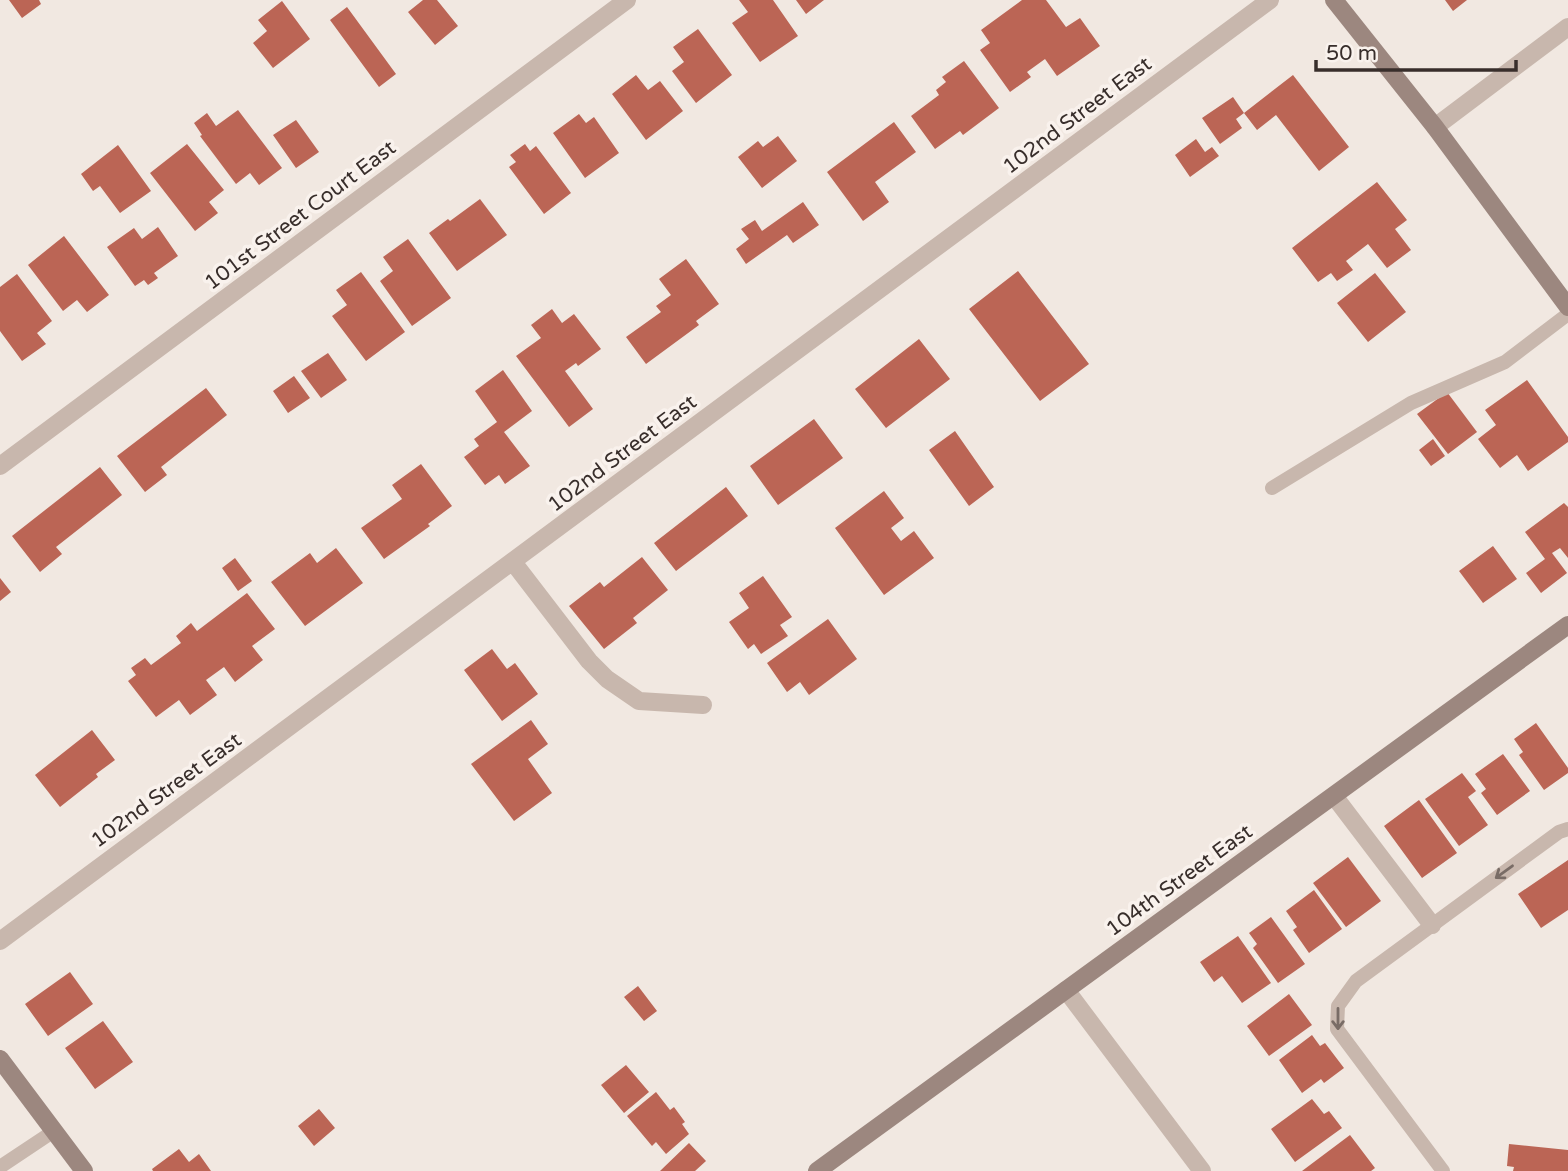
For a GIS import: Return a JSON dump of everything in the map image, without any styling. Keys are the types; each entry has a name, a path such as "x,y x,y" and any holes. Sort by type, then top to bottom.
{"street":[{"name":"101st Street Court East","path":"0,466 627,0"},
{"name":"102nd Street East","path":"0,941 1270,0"},
{"path":"1334,0 1435,127 1568,307"},
{"path":"1435,127 1568,27"},
{"path":"513,562 589,661 607,679 639,701 703,705"},
{"name":"104th Street East","path":"817,1171 1568,625"},
{"path":"1334,796 1432,925"},
{"path":"1066,990 1202,1171"},
{"path":"0,1059 84,1171"}],"lane":[{"path":"1272,488 1410,403 1504,362 1568,314"},
{"path":"1443,1171 1337,1029 1338,1006 1356,981 1559,832 1568,829"},
{"path":"0,1167 54,1130"}],"building":[{"path":"9,0 39,0 41,4 22,18"},
{"path":"423,0 437,0 458,26 435,45 408,12"},
{"path":"739,0 773,0 798,36 760,62 732,23 748,12"},
{"path":"796,0 824,0 806,14"},
{"path":"1022,0 1046,0 1066,27 1080,18 1100,46 1057,76 1045,59 1027,72 1031,77 1010,92 980,50 990,43 981,30"},
{"path":"1445,0 1467,0 1453,11"},
{"path":"282,1 310,39 273,68 253,43 267,31 258,20"},
{"path":"347,7 396,74 379,87 330,20"},
{"path":"698,29 732,75 696,103 672,71 684,62 673,47"},
{"path":"964,61 999,108 963,135 960,131 935,149 911,116 939,95 936,90 946,82 942,77"},
{"path":"636,75 648,90 660,81 683,111 646,140 612,94"},
{"path":"1293,75 1349,147 1319,171 1276,115 1257,130 1244,113"},
{"path":"1233,97 1244,113 1236,119 1242,128 1220,144 1202,118"},
{"path":"238,110 282,168 259,185 250,173 236,184 200,136 202,135 194,123 207,113 216,126"},
{"path":"579,114 586,123 594,117 619,153 585,178 553,133"},
{"path":"296,120 319,152 296,168 273,135"},
{"path":"894,122 916,152 875,182 889,202 863,221 827,172"},
{"path":"778,136 797,161 762,188 738,157 758,141 763,147"},
{"path":"1196,139 1205,152 1212,147 1219,156 1190,177 1175,155"},
{"path":"187,144 224,190 209,202 218,213 195,231 150,173"},
{"path":"525,144 530,151 536,146 571,193 544,214 509,167 516,162 510,155"},
{"path":"118,145 151,191 120,213 100,186 93,191 81,174"},
{"path":"1377,182 1407,220 1395,229 1411,250 1387,268 1368,244 1346,261 1353,270 1337,281 1331,273 1318,282 1292,248"},
{"path":"480,199 507,235 457,271 429,233"},
{"path":"803,202 819,225 793,243 787,235 746,264 736,249 749,239 741,229 755,220 762,231"},
{"path":"158,227 178,256 154,273 158,278 148,285 144,280 135,286 107,247 134,228 142,239"},
{"path":"64,236 109,295 87,312 77,300 63,311 28,265"},
{"path":"408,239 451,298 412,326 380,281 393,271 383,257"},
{"path":"686,259 719,304 696,321 699,325 646,364 626,337 661,312 656,306 671,295 659,279"},
{"path":"1018,271 1089,364 1040,401 969,309"},
{"path":"361,272 405,332 366,361 332,316 347,305 336,290"},
{"path":"1375,273 1406,312 1368,342 1337,303"},
{"path":"17,274 52,321 37,333 46,344 22,361 0,331 0,287"},
{"path":"552,309 562,323 574,314 601,349 578,366 576,363 565,371 593,409 569,427 516,356 541,338 531,325"},
{"path":"919,339 950,379 886,428 855,389"},
{"path":"328,353 347,380 321,398 301,371"},
{"path":"503,370 532,411 504,432 530,466 505,484 499,475 485,485 464,457 479,446 474,439 497,422 475,391"},
{"path":"294,376 310,398 288,413 273,391"},
{"path":"1527,380 1568,437 1568,442 1528,471 1517,455 1500,468 1478,439 1496,425 1485,410"},
{"path":"206,388 227,415 161,467 167,475 145,492 117,456"},
{"path":"1447,392 1477,432 1448,454 1417,414"},
{"path":"814,419 843,458 778,505 750,466"},
{"path":"955,431 994,487 969,506 929,450"},
{"path":"1433,439 1445,456 1431,466 1419,450"},
{"path":"421,464 452,506 428,524 430,526 384,559 361,528 402,499 392,485"},
{"path":"100,467 122,495 56,547 62,554 40,572 12,536"},
{"path":"726,487 748,516 676,571 654,543"},
{"path":"884,491 904,518 891,528 901,541 914,531 934,558 884,595 835,528"},
{"path":"1564,503 1568,507 1568,558 1560,548 1552,553 1567,573 1541,593 1526,573 1545,559 1525,532"},
{"path":"1493,546 1517,579 1483,603 1459,571"},
{"path":"336,548 363,583 305,626 271,582 310,553 317,563"},
{"path":"642,557 668,590 633,618 637,623 604,649 569,606 600,582 604,587"},
{"path":"235,558 252,581 238,591 222,568"},
{"path":"763,576 792,617 780,625 788,636 761,654 754,644 748,649 729,622 749,608 739,593"},
{"path":"0,578 11,592 0,601"},
{"path":"247,593 275,629 252,646 263,660 235,682 224,667 206,680 217,695 190,715 179,700 156,717 128,681 136,675 131,668 145,658 151,665 181,643 176,636 191,623 197,631"},
{"path":"828,619 857,659 809,695 800,682 787,692 767,663"},
{"path":"492,649 507,669 515,663 538,694 502,721 464,670"},
{"path":"531,720 548,744 528,759 552,793 514,821 471,764"},
{"path":"1536,723 1568,768 1568,773 1544,790 1519,755 1523,752 1514,739"},
{"path":"92,730 115,760 60,807 35,775"},
{"path":"1503,754 1530,791 1497,815 1481,793 1486,789 1475,774"},
{"path":"1462,773 1476,791 1468,797 1488,825 1459,846 1425,799"},
{"path":"1419,800 1457,853 1422,878 1384,826"},
{"path":"1348,857 1381,901 1346,927 1313,883"},
{"path":"1568,860 1568,910 1541,928 1518,894"},
{"path":"1314,890 1342,929 1309,953 1293,930 1297,927 1286,911"},
{"path":"1271,917 1305,964 1278,983 1253,948 1257,944 1249,933"},
{"path":"1238,936 1271,983 1242,1003 1222,976 1214,982 1200,962"},
{"path":"70,972 93,1004 48,1036 25,1004"},
{"path":"638,986 657,1011 644,1021 624,997"},
{"path":"1289,994 1312,1025 1269,1056 1247,1026"},
{"path":"103,1021 133,1062 95,1089 65,1048"},
{"path":"1312,1035 1320,1046 1325,1043 1344,1068 1324,1083 1321,1079 1302,1093 1279,1060"},
{"path":"626,1065 649,1092 624,1113 601,1085"},
{"path":"656,1092 670,1110 674,1107 685,1122 682,1124 689,1134 666,1154 656,1142 652,1146 627,1116"},
{"path":"1312,1099 1324,1114 1329,1111 1342,1128 1295,1162 1271,1129"},
{"path":"319,1109 335,1128 314,1146 298,1126"},
{"path":"1350,1135 1375,1168 1371,1171 1302,1171"},
{"path":"689,1143 706,1161 695,1171 660,1171"},
{"path":"1509,1144 1568,1150 1568,1171 1513,1171 1514,1167 1507,1166"},
{"path":"179,1149 189,1162 199,1154 211,1171 153,1171 152,1169"}]}
